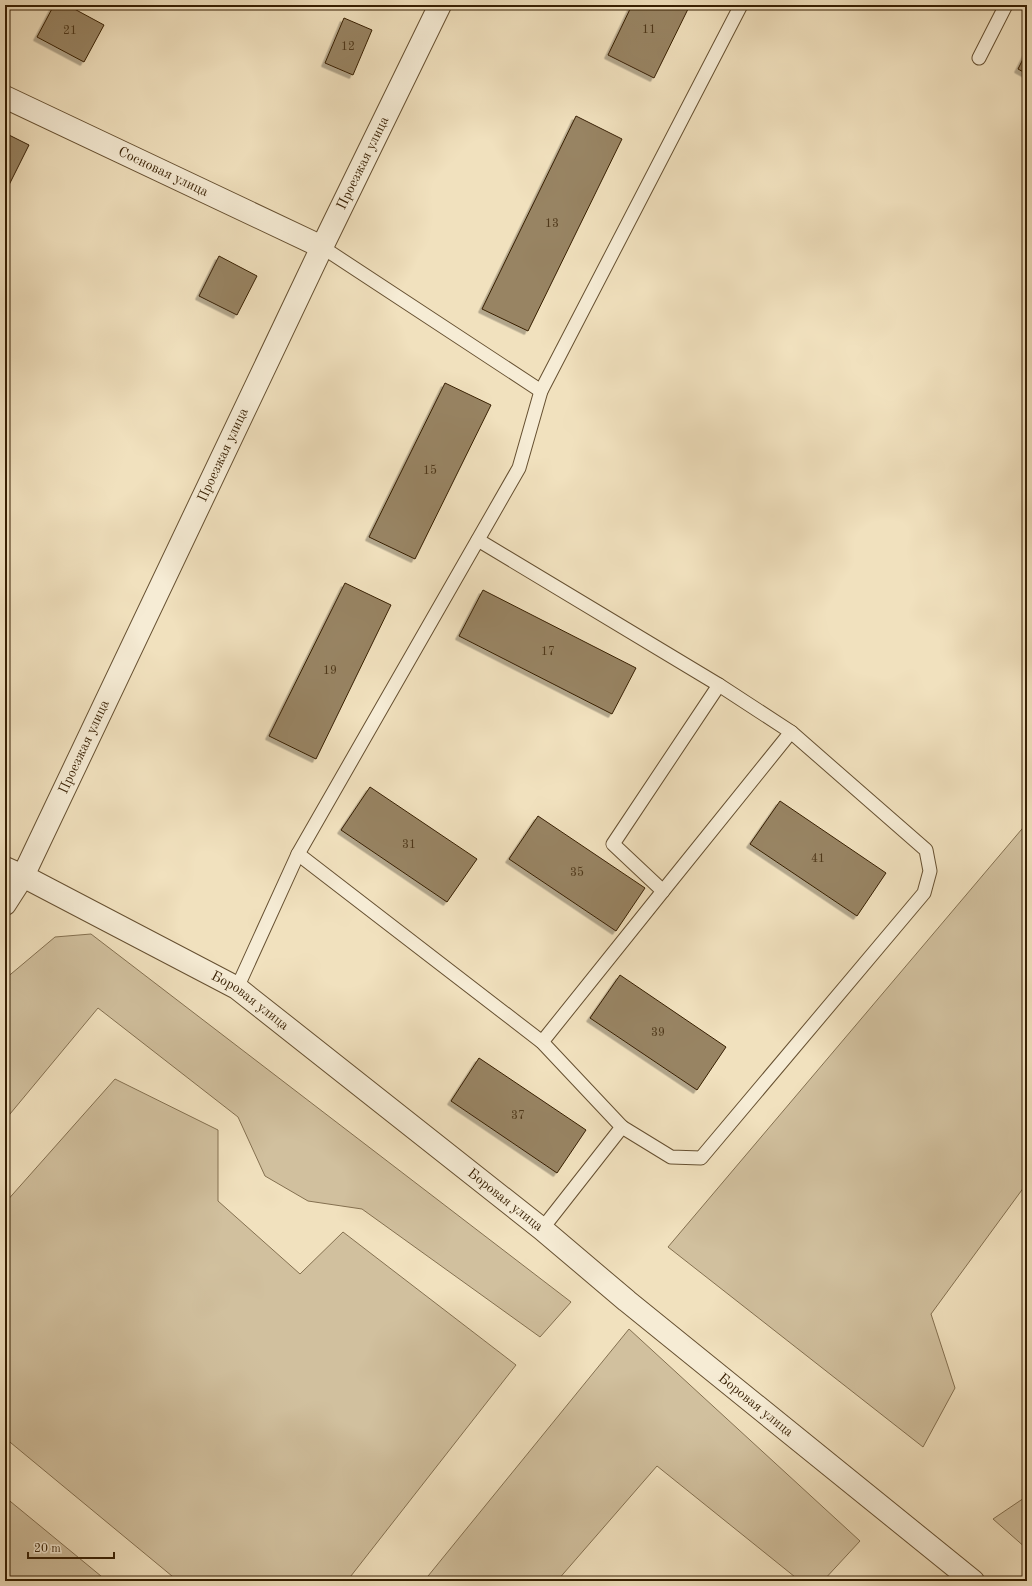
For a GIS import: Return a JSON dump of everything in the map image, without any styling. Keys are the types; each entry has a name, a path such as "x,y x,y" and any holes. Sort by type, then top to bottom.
{"street":[{"name":"Проезжая улица","path":"5,904 14,872 440,5"},
{"name":"Сосновая улица","path":"5,97 322,247"},
{"name":"Боровая улица","path":"14,872 237,988 542,1229 626,1301 973,1581"}],"lane":[{"path":"237,988 298,854 519,468 541,391 741,5"},
{"path":"979,58 1006,5"},
{"path":"322,247 541,391"},
{"path":"298,854 542,1042 622,1127 671,1157 701,1158 924,893 930,871 926,850 791,732 719,685 478,540"},
{"path":"663,891 613,844 719,685"},
{"path":"542,1042 791,732"},
{"path":"542,1229 622,1127"}],"shaded area":[{"path":"1027,823 1027,1183 931,1314 955,1388 923,1447 668,1247"},
{"path":"91,934 571,1302 540,1337 362,1209 308,1201 265,1176 238,1117 98,1008 5,1120 5,979 55,937"},
{"path":"115,1079 218,1130 218,1201 300,1274 343,1232 516,1365 347,1581 178,1581 5,1438 5,1203"},
{"path":"629,1329 860,1541 823,1581 800,1581 657,1466 557,1581 424,1581"},
{"path":"1027,1496 1027,1549 993,1519"},
{"path":"5,1497 107,1581 5,1581"}],"building":[{"path":"54,5 67,5 104,25 84,62 37,37"},
{"path":"632,5 690,5 654,78 608,55"},
{"path":"344,18 372,30 353,75 325,63"},
{"path":"1027,51 1027,74 1018,69"},
{"path":"576,116 622,139 528,331 482,309"},
{"path":"5,133 29,145 5,193"},
{"path":"219,256 257,276 237,315 199,296"},
{"path":"445,383 491,405 415,559 369,537"},
{"path":"345,583 391,605 316,759 269,736"},
{"path":"483,590 636,668 612,714 459,636"},
{"path":"370,787 477,859 447,902 341,830"},
{"path":"780,801 886,873 857,916 750,844"},
{"path":"538,816 645,888 616,931 509,859"},
{"path":"620,975 726,1047 697,1090 590,1018"},
{"path":"479,1058 586,1130 557,1173 451,1101"}]}
